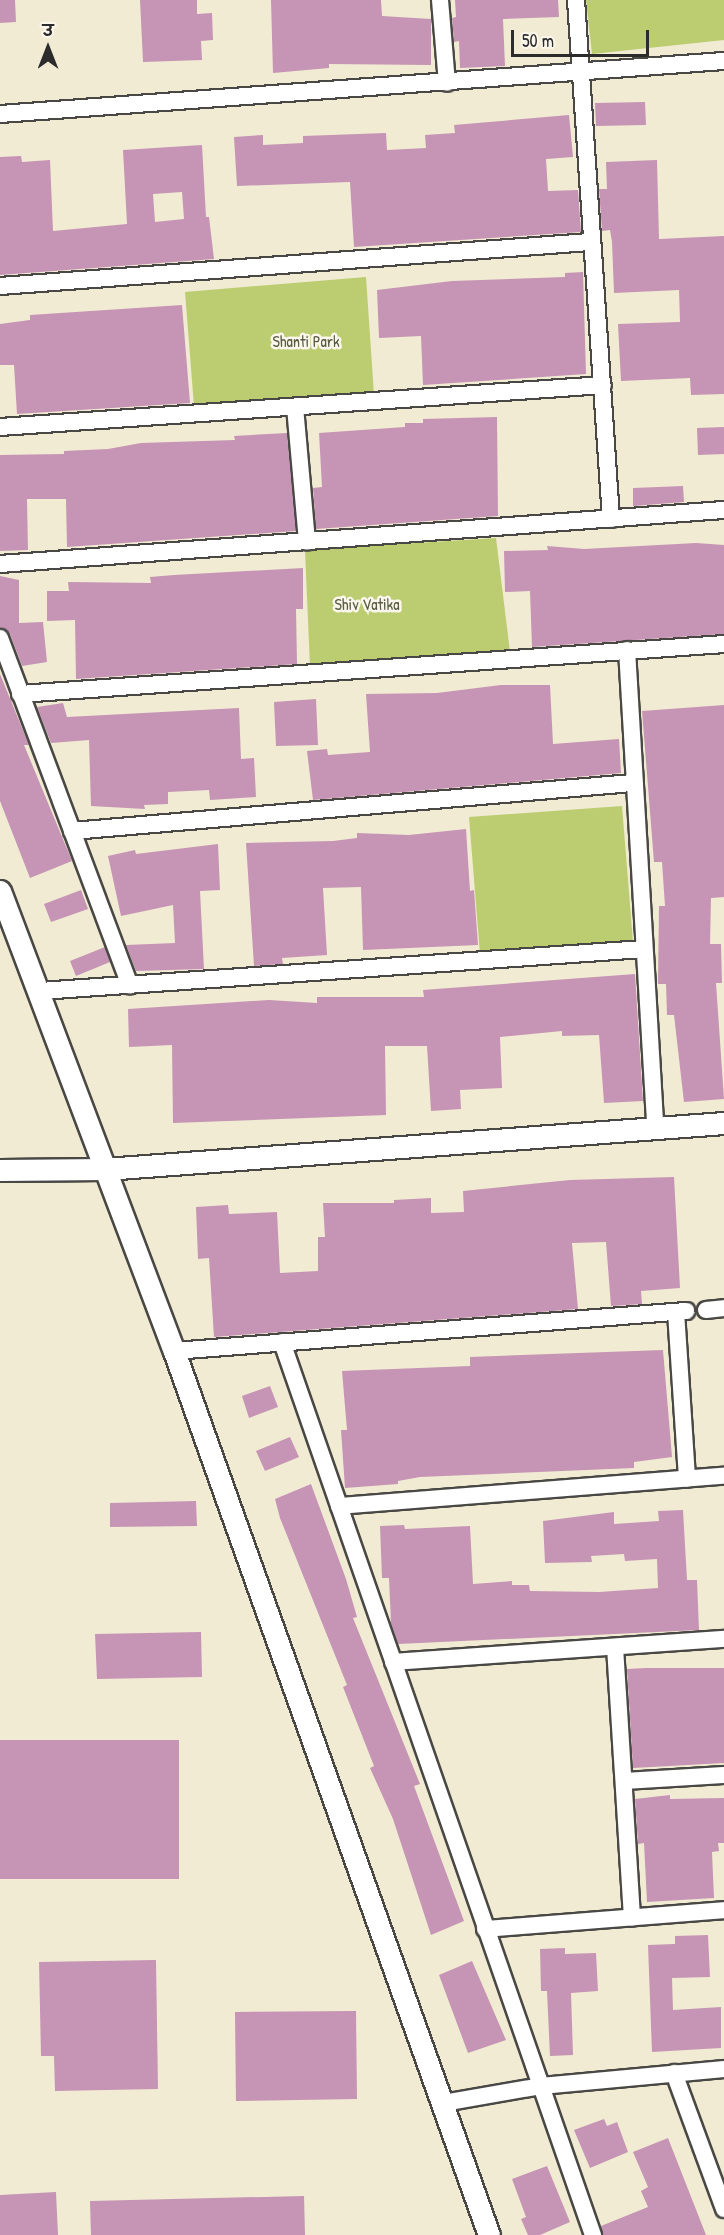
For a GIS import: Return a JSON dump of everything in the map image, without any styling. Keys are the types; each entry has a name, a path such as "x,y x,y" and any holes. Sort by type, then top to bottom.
{"street":[{"path":"440,0 447,82"},
{"path":"576,0 589,242 603,385 611,519"},
{"path":"0,114 724,61"},
{"path":"0,286 589,242"},
{"path":"0,427 603,385"},
{"path":"296,407 307,541"},
{"path":"0,564 724,510"},
{"path":"0,638 130,985"},
{"path":"20,694 724,644"},
{"path":"627,650 632,783 655,1128"},
{"path":"72,831 632,783"},
{"path":"0,891 40,991 174,1351 489,2235"},
{"path":"40,991 643,949"},
{"path":"0,1170 105,1169 724,1123"},
{"path":"706,1310 724,1308"},
{"path":"174,1351 681,1312 687,1479"},
{"path":"282,1342 593,2235"},
{"path":"339,1506 724,1476"},
{"path":"393,1662 724,1639"},
{"path":"615,1647 632,1917"},
{"path":"624,1781 724,1774"},
{"path":"485,1929 724,1910"},
{"path":"442,2103 541,2086 724,2069"},
{"path":"674,2073 724,2209"}],"green space":[{"path":"586,0 724,0 724,40 592,54"},
{"name":"Shanti Park","path":"366,277 374,395 194,406 185,292"},
{"name":"Shiv Vatika","path":"496,538 510,652 310,667 305,550"},
{"path":"622,806 633,942 480,954 469,817"}],"building":[{"path":"0,0 15,0 16,22 0,23"},
{"path":"140,0 197,0 197,14 212,13 213,40 201,41 202,60 143,62"},
{"path":"271,0 381,0 382,16 431,19 431,65 329,64 329,68 273,73"},
{"path":"455,0 558,0 559,17 503,19 505,66 460,68 459,41 454,42 452,18 456,17"},
{"path":"645,102 646,125 596,126 595,103"},
{"path":"569,115 573,157 546,159 548,191 578,190 581,232 354,247 350,182 237,186 234,137 263,135 263,145 303,143 303,136 386,133 387,150 426,148 425,135 455,133 454,125"},
{"path":"202,145 206,217 209,217 214,259 0,275 0,157 21,156 22,162 50,160 53,231 127,224 123,150","holes":["182,192 184,219 155,222 153,194"]},
{"path":"657,160 659,239 724,236 724,394 691,395 690,378 621,381 618,324 680,322 679,290 614,293 612,242 610,230 602,231 599,189 607,189 606,162"},
{"path":"583,272 586,374 423,385 421,336 379,338 377,290 452,281 565,277 565,273"},
{"path":"182,305 190,403 17,414 14,365 0,365 0,324 30,320 30,315"},
{"path":"497,417 498,516 316,529 313,488 322,487 319,433 405,427 405,423 423,423 423,419"},
{"path":"724,427 724,454 698,455 697,428"},
{"path":"287,433 296,531 67,547 66,499 27,499 28,550 0,551 0,455 64,454 64,451 108,449 141,443 235,440 234,436"},
{"path":"683,486 684,502 633,506 633,488"},
{"path":"696,543 724,545 724,634 532,647 530,591 505,592 504,551 548,550 547,546 584,549"},
{"path":"303,568 303,609 296,609 297,664 76,679 75,620 47,621 47,591 69,591 68,582 151,583 150,577"},
{"path":"0,576 19,580 19,623 43,622 47,662 22,666 10,634 0,628"},
{"path":"0,674 29,745 24,745 72,861 30,878 0,801"},
{"path":"501,685 550,685 553,744 619,739 621,773 313,800 307,751 327,749 328,755 370,752 366,694 437,693"},
{"path":"316,699 318,745 276,746 274,702"},
{"path":"63,703 67,717 239,708 241,759 254,758 256,797 210,800 209,790 168,792 168,804 144,805 145,809 91,806 89,740 51,743 37,707"},
{"path":"724,705 724,897 711,898 710,944 721,944 722,983 716,983 724,1099 684,1102 674,1015 667,1015 666,984 658,984 659,906 665,906 662,862 654,862 642,711"},
{"path":"466,829 470,891 474,890 478,945 363,950 361,887 323,888 327,955 282,958 283,964 254,966 246,843 333,841 357,838 357,833 409,835"},
{"path":"218,844 220,890 200,891 204,969 136,971 126,945 175,943 173,905 121,916 108,856 135,850 136,854"},
{"path":"81,890 88,909 51,922 44,904"},
{"path":"105,947 110,962 76,976 70,961"},
{"path":"635,974 643,1101 604,1103 599,1035 562,1036 562,1031 500,1037 502,1088 460,1090 461,1109 431,1111 427,1046 385,1046 386,1115 173,1123 172,1045 129,1047 128,1009 269,1000 317,1003 317,997 424,997 423,990"},
{"path":"674,1177 680,1288 641,1291 642,1304 611,1306 606,1242 572,1243 578,1309 214,1337 209,1258 198,1259 196,1207 228,1205 229,1214 277,1212 280,1273 318,1271 318,1237 325,1237 323,1203 394,1203 394,1200 431,1198 431,1213 464,1212 463,1191 570,1180"},
{"path":"663,1350 672,1457 634,1462 634,1468 420,1477 398,1481 398,1484 345,1488 341,1430 347,1430 342,1371 470,1366 470,1357"},
{"path":"270,1386 278,1407 249,1418 242,1396"},
{"path":"290,1437 299,1457 265,1471 256,1451"},
{"path":"311,1484 346,1579 357,1617 353,1618 420,1784 414,1786 464,1921 431,1935 393,1819 370,1768 374,1766 343,1687 347,1685 280,1518 275,1499"},
{"path":"196,1501 197,1526 110,1527 110,1503"},
{"path":"683,1510 687,1580 697,1580 699,1630 398,1644 391,1623 389,1578 382,1578 380,1526 404,1525 405,1529 470,1526 473,1584 512,1581 512,1585 529,1585 530,1591 599,1592 658,1588 657,1559 625,1561 624,1554 591,1556 592,1562 545,1563 543,1521 614,1512 614,1524 659,1521 658,1511"},
{"path":"201,1632 202,1677 97,1679 95,1634"},
{"path":"724,1668 724,1763 633,1768 627,1669"},
{"path":"0,1740 179,1740 179,1879 0,1879"},
{"path":"670,1795 670,1799 724,1798 724,1843 718,1843 719,1851 712,1852 714,1898 647,1902 644,1843 638,1844 635,1799"},
{"path":"708,1935 710,1977 672,1978 673,2010 721,2007 721,2048 652,2052 648,1945 675,1944 675,1936"},
{"path":"565,1948 565,1954 596,1953 598,1991 571,1993 573,2055 550,2056 547,1991 541,1991 540,1949"},
{"path":"156,1960 158,2089 55,2091 54,2056 41,2056 39,1962"},
{"path":"472,1961 506,2040 468,2053 439,1975"},
{"path":"356,2011 357,2099 236,2101 235,2012"},
{"path":"604,2119 607,2126 617,2122 628,2152 590,2168 574,2130"},
{"path":"668,2138 706,2235 603,2235 601,2226 648,2207 641,2191 648,2187 633,2152"},
{"path":"547,2166 570,2222 540,2235 528,2235 521,2219 526,2217 512,2179"},
{"path":"56,2192 58,2235 0,2235 0,2195"},
{"path":"304,2196 305,2235 91,2235 90,2201"}]}
